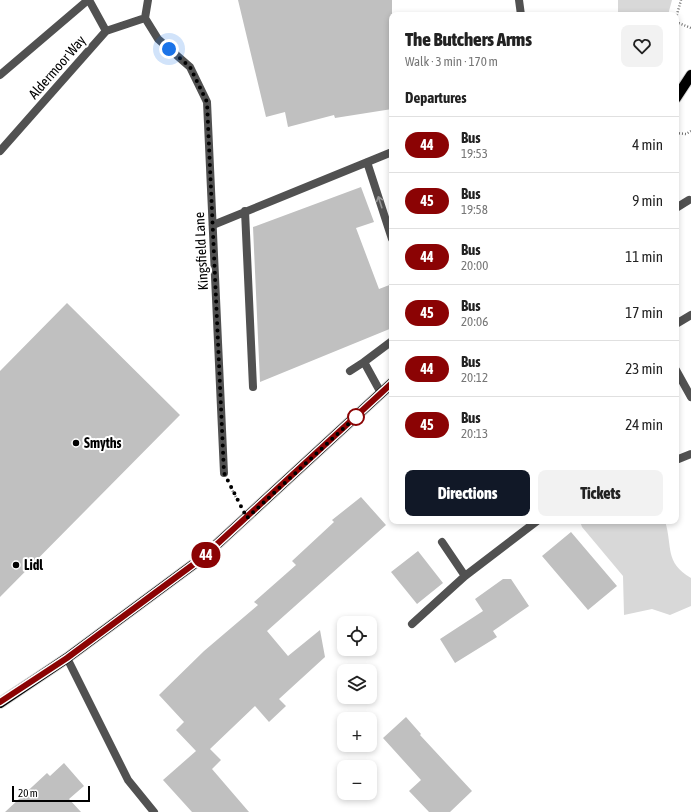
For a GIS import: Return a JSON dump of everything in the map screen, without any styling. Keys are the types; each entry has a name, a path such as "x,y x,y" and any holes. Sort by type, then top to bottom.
{"main road":[{"path":"679,93 691,75"},
{"path":"0,702 67,658 202,558 389,386"}],"street":[{"path":"0,75 88,0 106,31"},
{"path":"145,18 148,0"},
{"path":"519,0 521,12"},
{"name":"Aldermoor Way","path":"0,151 106,31 145,18"},
{"name":"Kingsfield Lane","path":"145,18 158,39 190,67 207,102 224,473"},
{"path":"213,224 389,153"},
{"path":"367,162 389,230"},
{"path":"679,206 689,200"},
{"path":"244,212 253,386"},
{"path":"679,322 691,315"},
{"path":"350,371 389,343"},
{"path":"364,362 381,393"},
{"path":"679,375 691,397"},
{"path":"679,459 691,454"},
{"path":"412,624 465,576 533,524"},
{"path":"442,542 465,576"},
{"path":"67,658 128,780 154,812"}],"path":[{"path":"678,12 681,0"},
{"path":"679,23 691,28"},
{"path":"679,133 686,134 691,131"},
{"path":"224,473 247,518"}],"shaded area":[{"path":"618,0 672,0 669,12 618,12"},
{"path":"581,524 666,524 673,560 682,572 691,578 691,606 670,615 652,609 624,615 623,576"}],"building":[{"path":"238,0 392,0 392,12 389,12 389,109 335,118 334,115 288,127 285,112 266,117"},
{"path":"361,187 374,222 356,228 379,289 389,285 389,329 260,382 253,227"},
{"name":"Smyths","path":"67,303 180,415 0,597 0,371"},
{"path":"361,497 386,525 267,631 288,656 320,630 325,657 279,699 286,706 269,722 255,706 210,749 221,760 212,769 249,812 192,812 163,780 196,751 176,730 184,722 159,695 204,651 258,605 254,602 296,565 292,561 334,522 332,520"},
{"path":"571,532 617,586 588,610 542,556"},
{"path":"418,551 443,583 417,604 391,572"},
{"path":"503,579 511,579 529,606 493,631 497,637 455,663 440,639 483,611 475,599"},
{"path":"406,717 421,734 420,735 472,791 450,812 429,812 409,791 421,780 383,738"},
{"path":"64,763 84,786 69,799 81,812 5,812 47,773 50,776"}],"bus line":[{"name":"44","path":"0,702 67,658 202,558 389,386"}],"place":[{"name":"Smyths","path":"76,443"},
{"name":"Lidl","path":"16,565"}],"route":[{"path":"169,49 190,67 207,102 224,473 247,518 359,414 356,417"}]}
